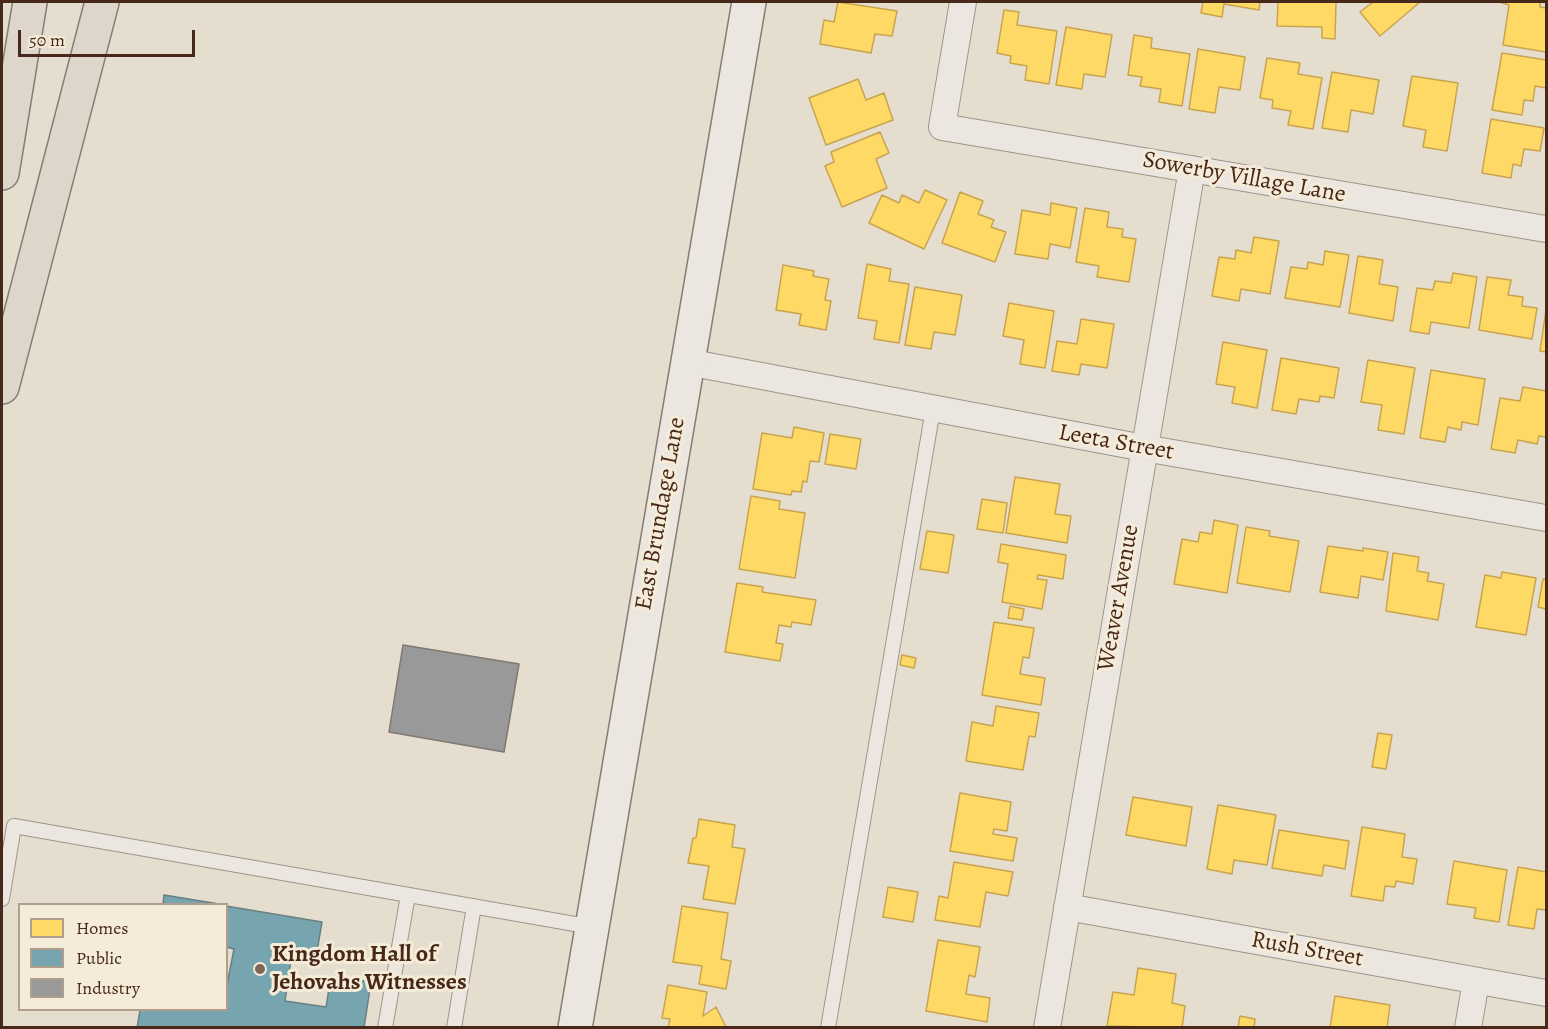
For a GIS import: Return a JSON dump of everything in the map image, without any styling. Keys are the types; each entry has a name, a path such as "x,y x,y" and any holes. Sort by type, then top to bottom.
{"highway":[{"path":"2,173 30,2"},
{"path":"2,387 102,2"}],"main road":[{"name":"East Brundage Lane","path":"575,1028 749,2"}],"street":[{"name":"Sowerby Village Lane","path":"963,2 942,127 1546,229"},
{"name":"Weaver Avenue","path":"1047,1028 1192,169"},
{"name":"Leeta Street","path":"687,363 1144,448 1546,518"},
{"name":"Rush Street","path":"1067,907 1546,993"},
{"path":"1468,1028 1476,981"}],"lane":[{"path":"828,1028 933,409"},
{"path":"2,899 14,826 592,927"},
{"path":"385,1028 408,895"},
{"path":"454,1028 474,906"}],"building: Homes":[{"path":"838,2 897,11 892,36 875,34 871,53 820,44 824,20 834,22"},
{"path":"1203,2 1260,2 1259,10 1224,4 1222,17 1201,13"},
{"path":"1278,2 1336,2 1335,39 1322,38 1322,27 1277,26"},
{"path":"1373,2 1420,2 1380,36 1360,12"},
{"path":"1499,2 1540,2 1540,7 1546,8 1546,52 1503,45 1509,5"},
{"path":"1004,10 1019,12 1017,25 1057,31 1049,84 1025,80 1027,66 1010,63 1011,56 997,53"},
{"path":"1066,27 1112,35 1105,77 1084,74 1082,89 1056,85"},
{"path":"1134,35 1152,38 1151,48 1190,54 1182,106 1159,102 1161,89 1140,86 1142,77 1128,75"},
{"path":"1198,49 1245,57 1240,90 1219,87 1215,113 1189,109"},
{"path":"1502,53 1546,60 1546,88 1535,86 1533,101 1524,100 1522,115 1492,110"},
{"path":"1267,58 1300,63 1298,74 1322,78 1313,129 1288,125 1291,111 1272,108 1273,100 1260,98"},
{"path":"1332,72 1379,80 1373,114 1351,110 1348,132 1322,128"},
{"path":"1412,76 1458,83 1447,151 1423,147 1426,130 1403,126"},
{"path":"858,79 866,100 884,93 893,120 826,145 809,98"},
{"path":"1491,119 1544,128 1540,151 1524,149 1521,166 1513,164 1511,178 1482,173"},
{"path":"880,132 889,153 876,159 887,188 842,207 825,166 834,162 831,152"},
{"path":"925,190 947,200 924,249 869,223 882,195 899,203 902,195 919,203"},
{"path":"960,192 983,201 978,214 994,220 991,227 1006,232 995,262 942,243"},
{"path":"1051,203 1077,208 1070,248 1050,244 1048,259 1015,254 1022,210 1050,215"},
{"path":"1085,208 1109,212 1107,227 1123,229 1122,237 1136,239 1129,282 1097,277 1099,266 1076,262"},
{"path":"1254,237 1279,241 1270,294 1241,289 1239,301 1212,296 1219,257 1235,259 1236,250 1251,253"},
{"path":"1325,251 1349,255 1340,307 1285,298 1291,267 1307,269 1308,262 1323,265"},
{"path":"1358,256 1383,260 1379,284 1398,287 1393,321 1349,313"},
{"path":"867,264 891,269 889,281 909,284 899,343 874,339 877,321 858,318"},
{"path":"783,265 814,271 813,276 829,279 825,300 831,301 826,330 799,325 801,314 776,310"},
{"path":"1453,273 1477,277 1469,328 1431,322 1429,334 1410,331 1417,288 1433,290 1435,281 1451,283"},
{"path":"1487,277 1511,280 1508,295 1523,297 1522,306 1537,308 1532,339 1479,330"},
{"path":"915,287 962,295 955,335 934,332 931,349 905,345"},
{"path":"1009,303 1054,311 1045,368 1020,364 1024,340 1003,336"},
{"path":"1546,310 1546,352 1540,351"},
{"path":"1081,319 1114,324 1107,368 1081,364 1079,375 1052,371 1057,341 1077,344"},
{"path":"1223,342 1267,350 1257,408 1232,403 1235,387 1216,384"},
{"path":"1281,358 1339,368 1334,398 1320,396 1319,402 1299,399 1296,414 1272,410"},
{"path":"1368,360 1415,368 1404,434 1378,430 1382,405 1361,402"},
{"path":"1431,370 1485,379 1478,425 1462,422 1461,430 1448,427 1445,442 1420,438"},
{"path":"1523,387 1546,391 1546,437 1539,436 1537,444 1518,440 1515,453 1491,449 1500,398 1520,401"},
{"path":"794,427 824,433 819,462 810,461 807,482 803,481 801,492 792,491 791,495 753,489 762,433 792,438"},
{"path":"830,434 861,439 856,469 825,464"},
{"path":"1015,477 1060,484 1055,514 1071,516 1067,543 1006,533"},
{"path":"751,496 780,501 779,509 805,513 795,578 739,569"},
{"path":"982,499 1007,503 1003,533 977,529"},
{"path":"1214,520 1238,525 1227,593 1174,584 1182,539 1198,542 1200,532 1212,534"},
{"path":"1246,527 1270,531 1269,536 1299,541 1290,592 1237,583"},
{"path":"927,531 954,535 948,573 920,569"},
{"path":"1001,544 1066,555 1063,579 1038,575 1037,579 1047,580 1042,609 1002,602 1008,564 998,562"},
{"path":"1328,546 1388,552 1383,580 1361,576 1358,598 1320,592"},
{"path":"1393,553 1419,557 1417,571 1429,573 1427,581 1444,584 1438,620 1386,611"},
{"path":"1502,572 1536,578 1526,635 1476,627 1485,575 1501,578"},
{"path":"1543,579 1546,579 1546,609 1538,607"},
{"path":"737,583 763,587 762,592 816,600 811,625 792,622 791,627 779,625 776,643 783,644 780,661 725,652"},
{"path":"1010,606 1024,609 1022,620 1008,618"},
{"path":"994,622 1034,628 1029,658 1023,657 1020,674 1045,678 1041,705 982,695"},
{"path":"902,655 916,658 914,668 900,665"},
{"path":"996,706 1039,713 1035,737 1029,736 1023,770 966,761 972,722 993,726"},
{"path":"1378,733 1392,735 1386,769 1372,767"},
{"path":"960,793 1011,802 1007,831 994,829 993,834 1017,838 1013,861 950,851"},
{"path":"1133,797 1192,807 1186,846 1126,835"},
{"path":"1218,805 1276,815 1267,865 1234,860 1232,874 1207,869"},
{"path":"699,819 735,825 732,847 745,849 735,904 703,899 709,866 688,863"},
{"path":"1362,827 1405,834 1402,857 1417,859 1413,884 1396,881 1395,887 1385,886 1383,901 1351,896"},
{"path":"1279,830 1349,841 1345,869 1324,865 1322,876 1272,868"},
{"path":"1454,861 1507,870 1499,922 1474,918 1476,908 1447,904"},
{"path":"954,862 1013,872 1008,896 986,892 980,927 935,920 939,896 948,898"},
{"path":"1518,867 1546,872 1546,910 1537,909 1534,929 1508,925"},
{"path":"888,887 918,892 913,922 883,917"},
{"path":"682,906 728,913 721,959 731,961 726,989 699,984 702,966 673,962"},
{"path":"938,940 980,947 975,977 969,975 966,994 990,998 987,1022 926,1011"},
{"path":"1138,968 1176,974 1172,1003 1185,1006 1182,1028 1107,1026 1113,992 1134,995"},
{"path":"668,985 707,992 703,1016 716,1007 726,1027 668,1028 670,1019 662,1018"},
{"path":"1335,996 1390,1005 1387,1028 1330,1028"},
{"path":"1240,1016 1255,1019 1254,1028 1238,1028"}],"building: Public":[{"name":"Kingdom Hall of Jehovahs Witnesses","path":"164,895 213,903 163,903"},
{"name":"Kingdom Hall of Jehovahs Witnesses","path":"228,906 322,922 315,963 291,959 285,1001 326,1007 331,976 371,982 364,1028 137,1028 140,1011 228,1011 228,980 234,949 228,948"}],"building: Industry":[{"path":"403,645 519,664 504,752 389,732"}],"place":[{"name":"Kingdom Hall of Jehovahs Witnesses","path":"260,969"}]}
